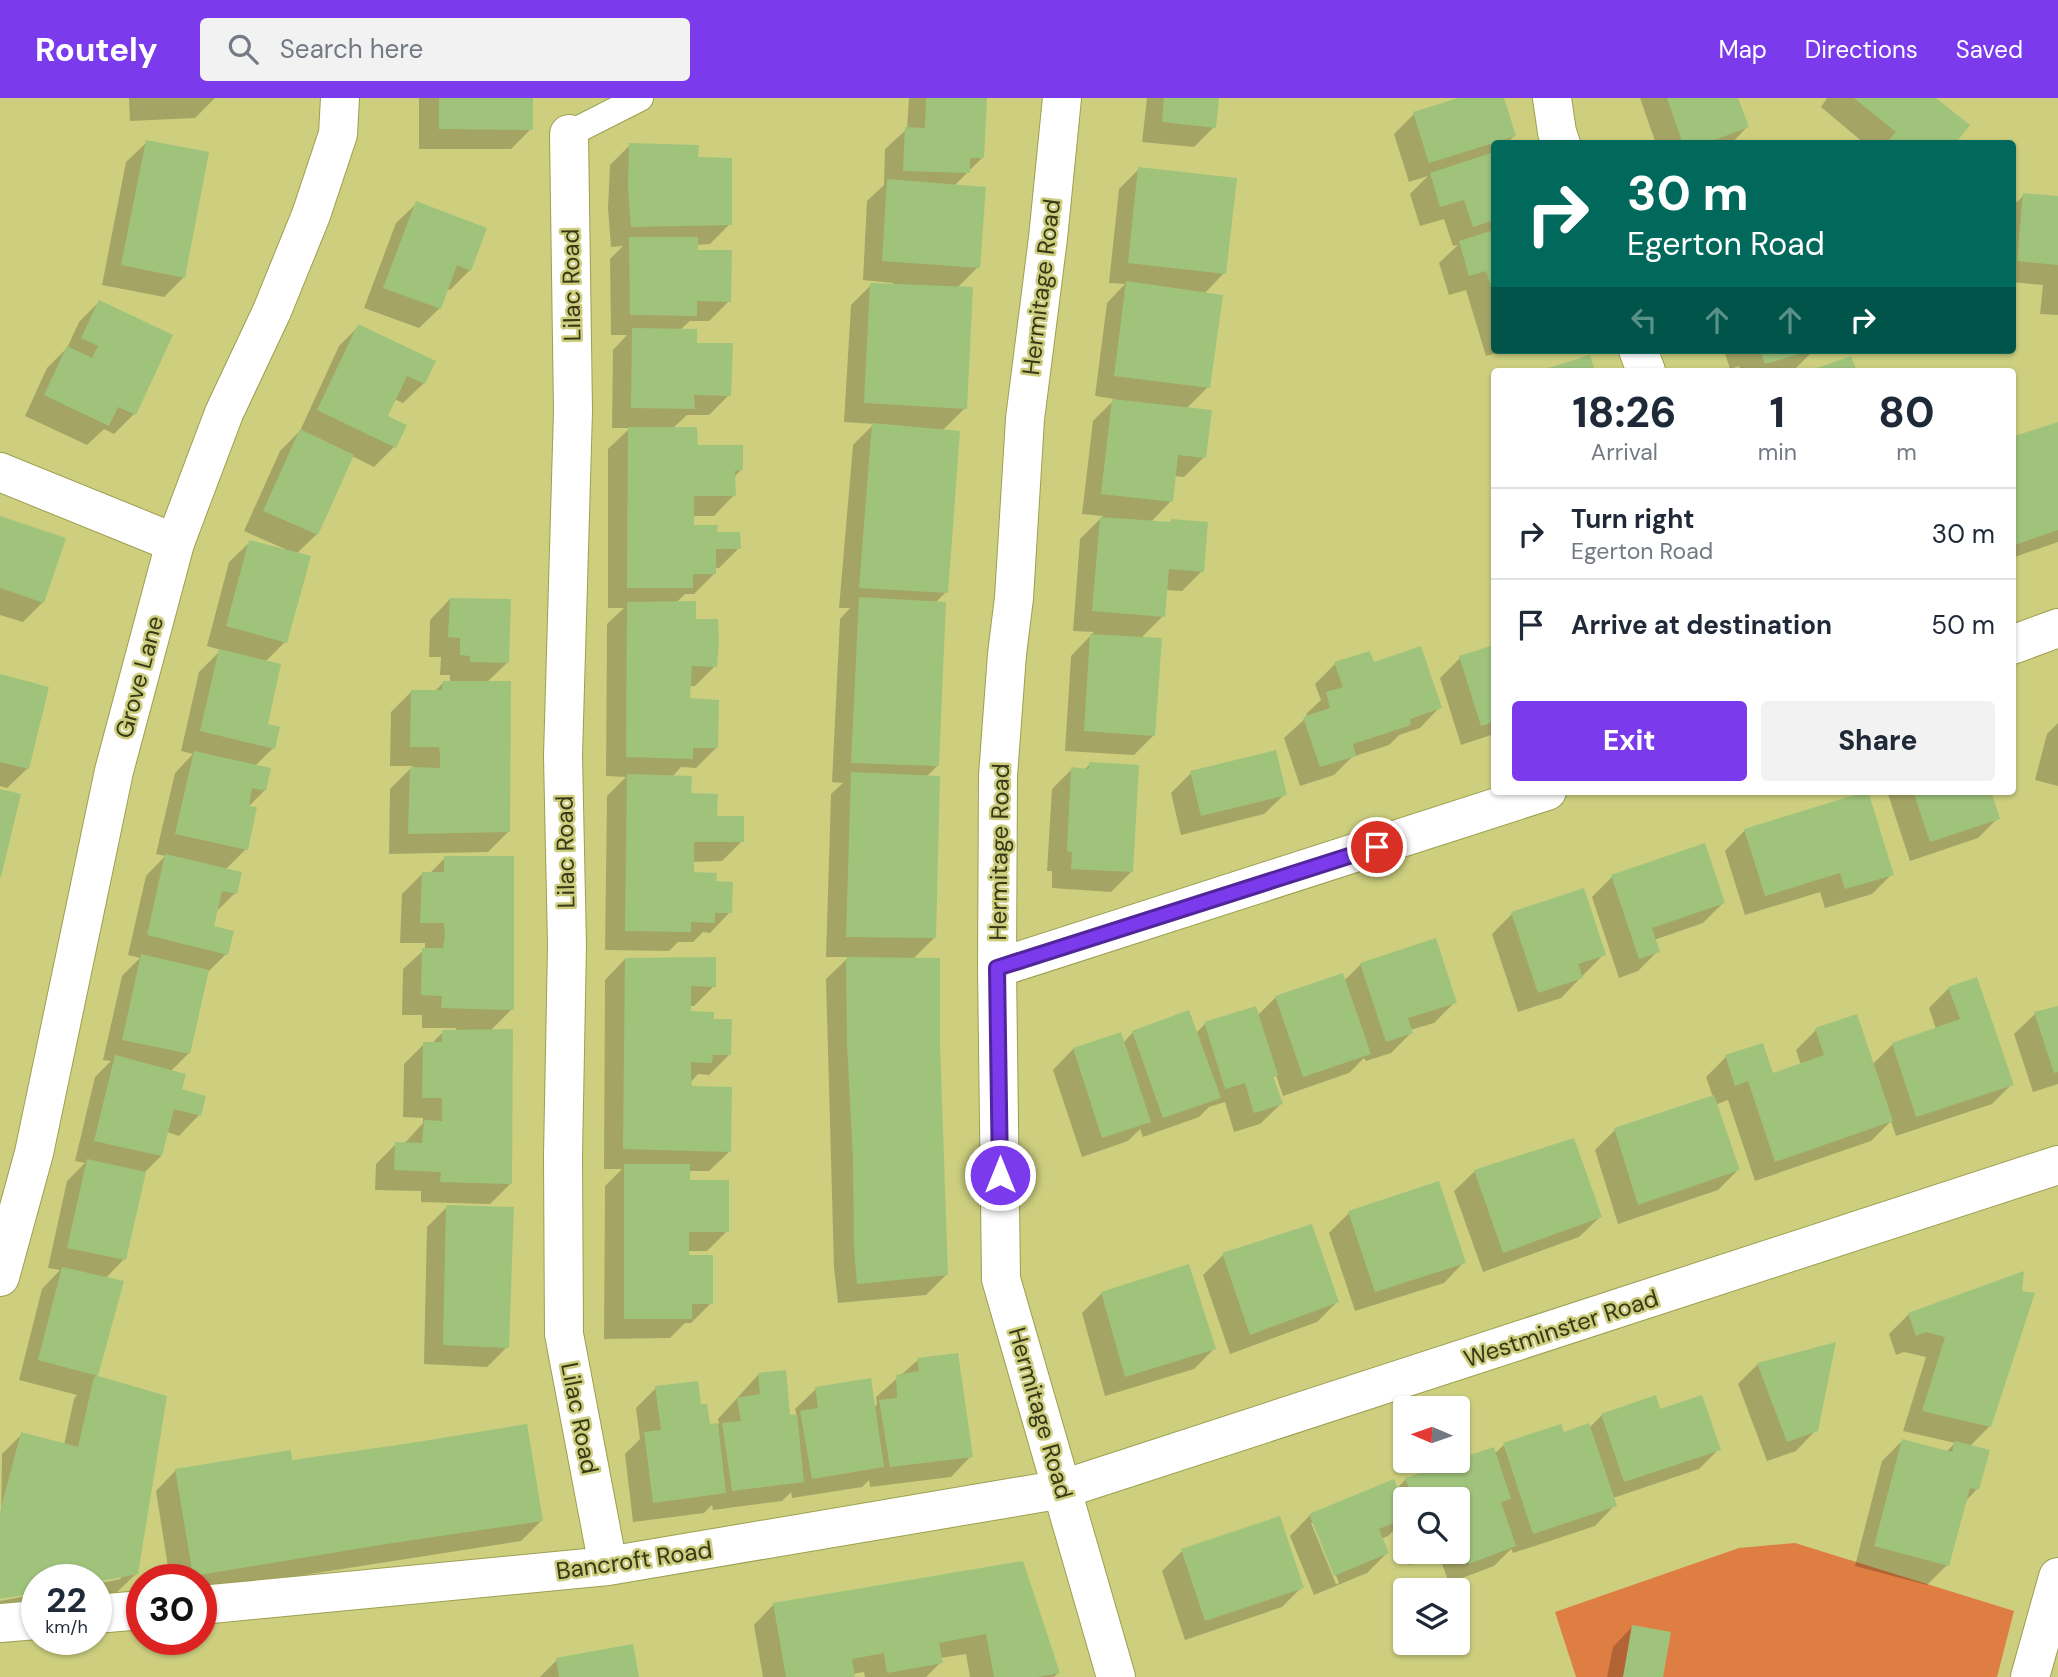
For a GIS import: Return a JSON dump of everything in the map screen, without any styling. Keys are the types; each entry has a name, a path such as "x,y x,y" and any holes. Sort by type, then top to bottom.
{"street":[{"name":"Grove Lane","path":"0,1277 34,1153 114,771 175,543 224,413 272,311 311,215 338,134 340,98"},
{"name":"Hermitage Road","path":"1062,98 1048,238 1025,419 1014,598 998,776 997,968 1001,1279 1116,1677"},
{"path":"1552,98 1560,140"},
{"name":"Lilac Road","path":"569,134 573,411 563,756 567,945 562,1156 564,1334 608,1566"},
{"path":"0,472 175,543"},
{"path":"2016,644 2058,628"},
{"path":"997,968 1535,795"},
{"name":"Westminster Road","path":"1063,1489 2058,1165"},
{"name":"Bancroft Road","path":"217,1603 608,1566 1063,1489"},
{"path":"2029,1677 2058,1577"},
{"path":"0,1623 21,1621"}],"lane":[{"path":"569,134 640,98"}],"shaded area":[{"path":"1795,1543 2014,1611 1997,1677 1576,1677 1555,1612 1739,1548"}],"building":[{"path":"439,98 533,98 533,130 439,129"},
{"path":"926,98 987,98 984,158 970,158 970,173 903,171 905,127 925,128"},
{"path":"1164,98 1219,98 1216,128 1162,122"},
{"path":"1458,98 1504,98 1516,136 1491,140 1491,144 1429,163 1413,112"},
{"path":"1667,98 1738,98 1749,127 1715,140 1682,140"},
{"path":"1854,98 1936,98 1970,125 1958,140 1889,140 1896,132"},
{"path":"146,140 209,152 185,278 121,265"},
{"path":"629,143 699,145 698,157 732,158 732,225 631,227"},
{"path":"1491,153 1491,221 1473,227 1464,200 1440,207 1430,173"},
{"path":"1138,167 1237,178 1226,274 1128,263"},
{"path":"887,179 986,187 980,268 882,261"},
{"path":"2023,193 2058,196 2058,265 2017,261"},
{"path":"416,201 487,228 471,271 457,265 441,309 383,288"},
{"path":"1491,231 1491,287 1486,271 1469,276 1459,241"},
{"path":"629,237 698,237 698,250 732,250 731,302 697,301 697,316 630,315"},
{"path":"1126,281 1223,295 1210,388 1114,376"},
{"path":"870,283 973,287 967,409 864,403"},
{"path":"99,300 173,335 136,415 118,407 109,426 44,395 67,346 92,358 98,346 81,338"},
{"path":"358,324 436,361 425,384 407,376 388,416 407,425 396,448 317,410"},
{"path":"632,328 697,329 697,343 733,343 731,396 694,395 695,409 631,408"},
{"path":"1761,354 1800,354 1765,364"},
{"path":"1590,355 1594,368 1548,368"},
{"path":"1851,356 1856,368 1817,368"},
{"path":"1112,399 1212,410 1206,458 1178,455 1173,502 1101,494"},
{"path":"2058,422 2058,530 2016,545 2016,436"},
{"path":"872,423 960,431 948,593 859,588"},
{"path":"628,427 697,427 698,445 743,445 743,470 735,471 736,496 694,496 694,525 718,525 717,532 740,532 741,549 716,549 716,574 693,574 693,588 627,588"},
{"path":"300,429 354,455 318,535 263,511"},
{"path":"0,516 66,538 44,603 0,588"},
{"path":"1100,517 1208,522 1204,572 1169,569 1165,617 1092,611"},
{"path":"249,540 311,556 287,643 226,626"},
{"path":"859,597 946,602 939,766 851,763"},
{"path":"450,598 511,599 509,663 470,662 470,656 460,655 460,638 448,637"},
{"path":"696,601 696,619 718,619 719,642 717,667 692,666 690,698 719,700 718,748 693,748 693,759 626,757 627,602"},
{"path":"1090,634 1162,638 1155,736 1084,731"},
{"path":"1421,646 1442,708 1410,719 1411,725 1353,744 1356,756 1320,767 1303,717 1330,708 1326,692 1343,687 1334,662 1370,651 1374,662"},
{"path":"1491,646 1491,723 1481,726 1459,656"},
{"path":"219,649 281,664 268,724 280,727 275,749 200,731"},
{"path":"0,674 49,687 29,769 0,762"},
{"path":"443,681 511,681 510,832 408,834 410,767 440,768 439,747 410,747 411,690 442,690"},
{"path":"1276,750 1287,795 1201,816 1190,771"},
{"path":"194,751 271,768 266,791 252,788 249,806 257,807 248,850 175,834"},
{"path":"1089,762 1139,765 1133,872 1071,869 1072,852 1067,851 1071,767 1089,769"},
{"path":"851,772 940,776 936,938 846,937"},
{"path":"627,774 692,776 691,793 718,794 717,816 744,816 744,842 694,842 694,872 717,873 716,881 733,882 732,913 715,913 715,923 691,922 691,932 625,931"},
{"path":"0,789 21,794 1,877 0,877"},
{"path":"1855,795 1869,795 1894,875 1845,889 1840,873 1765,896 1744,829"},
{"path":"1914,795 1992,795 2000,819 1930,842"},
{"path":"1705,843 1725,903 1652,928 1660,952 1639,959 1611,875"},
{"path":"165,854 242,872 237,894 222,891 214,926 234,931 228,955 147,935"},
{"path":"444,856 514,856 514,1010 441,1008 442,996 421,995 422,948 443,948 445,936 444,923 420,923 422,872 444,872"},
{"path":"1584,888 1606,955 1578,964 1583,978 1538,993 1511,912"},
{"path":"1436,938 1457,1003 1408,1018 1413,1033 1386,1042 1360,963"},
{"path":"141,954 209,970 190,1054 122,1040"},
{"path":"716,957 716,987 691,986 691,1011 714,1012 714,1019 732,1019 731,1055 713,1055 712,1063 691,1062 691,1076 692,1086 732,1087 731,1152 623,1149 625,958"},
{"path":"846,957 940,958 940,1042 948,1275 857,1284"},
{"path":"1343,973 1371,1054 1303,1077 1275,996"},
{"path":"1977,977 2014,1085 1916,1117 1892,1043 1960,1019 1948,987"},
{"path":"1256,1006 1278,1075 1273,1076 1283,1104 1254,1113 1245,1083 1225,1089 1204,1022"},
{"path":"2058,1006 2058,1072 2054,1073 2034,1012"},
{"path":"1189,1010 1221,1098 1163,1118 1132,1031"},
{"path":"1857,1014 1893,1121 1775,1162 1748,1081 1735,1086 1725,1055 1763,1043 1773,1073 1824,1055 1815,1028"},
{"path":"513,1029 512,1184 440,1182 441,1172 394,1170 395,1142 422,1143 424,1120 442,1121 442,1098 422,1098 423,1042 442,1042 442,1030"},
{"path":"1121,1032 1151,1122 1102,1138 1073,1048"},
{"path":"115,1055 186,1074 182,1089 206,1096 201,1116 174,1109 162,1156 94,1141"},
{"path":"1714,1095 1740,1170 1638,1205 1614,1128"},
{"path":"1574,1138 1602,1217 1503,1253 1474,1170"},
{"path":"87,1159 146,1172 126,1260 67,1248"},
{"path":"624,1164 690,1164 690,1180 729,1180 729,1232 689,1232 689,1255 713,1255 713,1304 692,1304 692,1319 624,1319"},
{"path":"1439,1181 1466,1263 1375,1292 1348,1211"},
{"path":"446,1205 514,1207 509,1348 443,1345"},
{"path":"1312,1224 1339,1302 1250,1335 1222,1253"},
{"path":"1189,1264 1216,1349 1125,1377 1101,1292"},
{"path":"62,1267 124,1281 98,1376 38,1360"},
{"path":"2024,1271 2022,1291 2035,1293 1991,1427 1922,1411 1945,1337 1926,1332 1916,1336 1908,1313"},
{"path":"1836,1342 1818,1431 1787,1442 1757,1363"},
{"path":"958,1353 973,1457 890,1467 879,1400 897,1398 896,1375 919,1371 917,1358"},
{"path":"786,1370 790,1415 797,1414 804,1482 732,1491 722,1423 741,1421 737,1398 760,1394 758,1373"},
{"path":"94,1377 167,1396 140,1564 126,1564 126,1576 112,1579 112,1564 21,1564 21,1596 0,1599 0,1512 21,1432 78,1447"},
{"path":"871,1378 884,1467 812,1479 800,1411 818,1408 815,1387"},
{"path":"698,1381 701,1404 707,1404 710,1424 718,1423 726,1493 653,1503 644,1432 661,1430 655,1386"},
{"path":"1656,1395 1660,1409 1702,1395 1721,1450 1624,1482 1601,1414"},
{"path":"1589,1423 1617,1506 1533,1534 1503,1443 1561,1424 1564,1432"},
{"path":"527,1424 543,1521 217,1572 217,1564 191,1564 175,1469 291,1450 292,1460"},
{"path":"1902,1439 1952,1452 1955,1441 1990,1450 1979,1490 1970,1488 1949,1566 1874,1546"},
{"path":"1494,1447 1511,1499 1501,1502 1516,1546 1470,1564 1470,1487 1408,1487 1405,1478 1417,1474 1470,1474 1470,1455"},
{"path":"1394,1479 1397,1487 1393,1487 1393,1523 1379,1529 1389,1553 1334,1576 1309,1514"},
{"path":"1280,1516 1304,1588 1205,1621 1181,1549"},
{"path":"1023,1561 1060,1673 1038,1677 994,1677 986,1634 939,1643 943,1663 887,1673 884,1653 852,1659 855,1677 786,1677 773,1603"},
{"path":"1632,1625 1671,1632 1663,1677 1623,1677"},
{"path":"633,1644 639,1677 559,1677 556,1658"}],"route":[{"path":"1000,1175 997,968 1377,847"}]}
